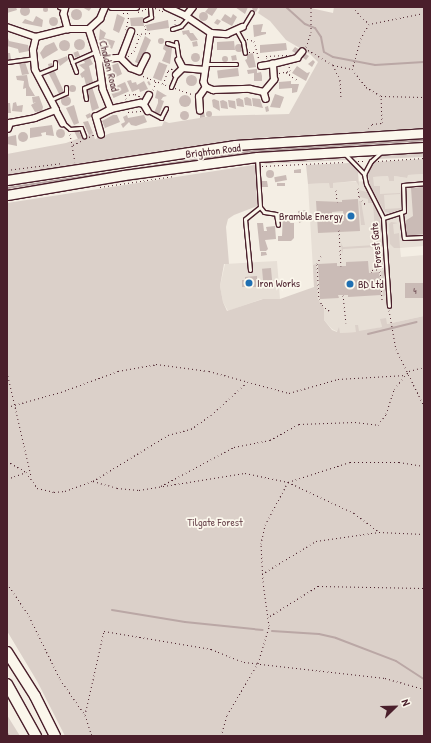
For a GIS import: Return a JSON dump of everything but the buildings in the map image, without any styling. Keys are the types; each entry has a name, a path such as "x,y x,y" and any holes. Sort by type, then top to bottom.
{"highway":[{"path":"7,648 30,687 54,736"},
{"path":"7,652 30,687"},
{"path":"7,684 36,736"},
{"path":"7,694 36,736"}],"main road":[{"name":"Brighton Road","path":"7,180 235,145 424,133"},
{"name":"Brighton Road","path":"7,195 124,175 341,151 424,147"}],"street":[{"path":"7,27 36,37 68,29 89,29 100,19 105,7"},
{"path":"112,7 136,7"},
{"path":"167,7 177,11 211,33 227,34 237,31 243,27"},
{"path":"187,17 192,7"},
{"path":"65,8 68,29"},
{"name":"Chaldon Road","path":"89,29 99,59 101,81 111,109"},
{"path":"122,59 131,32"},
{"path":"200,111 199,97 206,87 205,67 211,33"},
{"path":"36,37 34,58 37,75 63,122"},
{"path":"261,64 273,64 297,58 302,52"},
{"path":"99,59 122,59 131,68 137,70 143,67 146,57"},
{"path":"176,75 181,64 205,67"},
{"path":"264,92 274,80 273,64"},
{"path":"206,87 222,91 250,89 264,92"},
{"path":"264,92 266,100"},
{"path":"148,111 144,104 149,95"},
{"name":"Chaldon Road","path":"101,135 96,117 111,109 144,104"},
{"path":"8,129 10,123 35,118 56,110"}],"lane":[{"path":"59,7 65,8"},
{"path":"145,20 151,17 150,7"},
{"path":"243,27 252,12"},
{"path":"174,29 181,26 187,17"},
{"path":"237,31 242,38 245,53"},
{"path":"167,43 177,44 181,64"},
{"path":"72,62 96,51"},
{"path":"70,56 76,72"},
{"path":"7,62 34,58"},
{"path":"37,75 55,67 55,62"},
{"path":"205,67 236,64"},
{"path":"171,87 176,75"},
{"path":"86,99 84,88 101,81"},
{"path":"50,100 66,93 66,87"},
{"path":"148,111 161,118 166,108"},
{"path":"63,122 70,129 80,127 84,136"},
{"path":"364,174 371,161 386,149"},
{"name":"Forest Gate","path":"341,151 354,161 364,174 368,189 378,203 383,218 389,306"},
{"path":"257,161 260,207 264,212 276,214 278,225"},
{"path":"424,183 403,185 404,208 401,214 404,238 424,237"},
{"path":"250,270 245,219 260,207"},
{"path":"383,218 401,214"}],"path":[{"path":"311,7 310,42 303,50 310,51 333,65 352,69 366,87 381,96 424,97"},
{"path":"352,7 369,24"},
{"path":"174,29 177,11"},
{"path":"369,24 424,12"},
{"path":"145,20 146,32"},
{"path":"352,69 355,56 369,24"},
{"path":"122,59 134,51 140,35"},
{"path":"242,38 254,41 256,52 261,64"},
{"path":"245,53 256,52"},
{"path":"163,84 170,68 181,64"},
{"path":"333,65 340,80 341,97"},
{"path":"137,70 140,75 199,97"},
{"path":"285,72 297,80"},
{"path":"368,129 372,124 382,123 381,96"},
{"path":"70,129 76,163 71,163"},
{"path":"257,161 371,161 424,158"},
{"path":"7,170 66,163"},
{"path":"99,187 177,176"},
{"path":"358,188 359,197 366,205"},
{"path":"336,190 337,202"},
{"path":"339,230 341,266"},
{"path":"321,256 317,264 319,299 322,306 330,312"},
{"path":"371,272 372,270 381,269 387,264"},
{"path":"381,269 382,300"},
{"path":"343,295 346,323"},
{"path":"389,306 391,330 396,349 409,371 424,406"},
{"path":"7,406 61,392 118,371 156,364 209,371 246,383 289,393 338,379 406,374"},
{"path":"159,487 234,447 270,440 298,424 355,422 378,425 386,414 394,389 409,371 424,366"},
{"path":"7,372 32,478 37,488 46,491 65,492 93,481 168,435 191,429 211,415 246,383"},
{"path":"7,461 26,472 32,478"},
{"path":"222,736 227,715 258,663 269,617 262,574 261,544 265,526 288,482 350,462 399,462 424,466"},
{"path":"7,479 26,472"},
{"path":"93,481 124,489 159,487 245,473 288,482 354,513 380,532"},
{"path":"262,574 316,541 380,532 424,534"},
{"path":"7,583 29,616 60,680 85,714 92,736"},
{"path":"269,617 318,586 424,588"},
{"path":"85,714 104,631 211,649 244,662 385,678 424,689"}],"shaded area":[{"path":"424,174 424,246 400,248 401,257 424,255 424,316 387,324 381,319 382,327 359,332 340,333 332,329 324,320 324,308 320,305 314,287 308,184 368,181 373,177 388,176 389,181 394,180 394,176 407,178 407,175"},
{"path":"277,261 280,299 262,299 228,311 223,302 220,286 225,264"}],"green space":[{"path":"257,7 306,7 333,13 334,7 424,7 424,129 257,138 88,165 83,163 7,177 7,154 66,143 93,133 95,139 111,133 162,126 164,121 169,123 212,116 289,114 318,62 310,54 286,40 270,21 258,13 260,9"},
{"path":"424,150 424,157 376,159 382,155"},
{"path":"339,155 348,160 264,164 268,160"},
{"path":"424,159 424,174 408,175 407,178 394,176 394,181 389,181 388,176 373,177 374,186 380,186 380,194 400,193 400,189 401,198 400,194 384,195 385,209 401,208 390,213 385,212 370,186 368,175 371,166 375,162"},
{"path":"350,163 358,172 359,186 356,181 333,183 333,188 330,188 329,183 308,184 306,165"},
{"path":"224,164 235,165 80,189 79,186"},
{"name":"Tilgate Forest","path":"254,165 256,166 257,206 228,219 226,227 229,264 224,264 220,286 223,302 227,311 263,299 280,299 314,287 313,265 316,264 318,300 324,308 324,320 332,330 337,332 339,327 340,333 356,332 355,325 358,325 359,331 382,327 380,319 386,318 387,324 424,316 424,736 65,736 37,681 7,631 7,203"},
{"path":"359,190 367,192 379,210 381,230 379,235 371,232 375,231 373,203 368,203 368,199 360,197"},
{"path":"359,201 361,201 365,225 361,225"},
{"path":"391,222 398,223 393,224 394,234 399,233 400,248 394,248 390,244 389,224"},
{"path":"375,240 381,244 380,250 376,251 376,247 343,249 342,255 341,243 343,247 375,245"},
{"path":"377,256 381,256 383,257 383,265 377,266 374,263 374,259"},
{"path":"386,268 387,294 383,297 381,272"},
{"path":"7,715 20,736 7,736"}],"waterway":[{"path":"286,7 305,24 315,28 321,37 324,52 333,57 375,65 424,62"},
{"path":"7,188 256,151 424,140"},
{"path":"368,334 417,322"},
{"path":"112,610 185,622 263,630"},
{"path":"272,631 319,634 336,638 396,661 424,679"}],"place":[{"name":"Bramble Energy","path":"351,216"},
{"name":"Iron Works","path":"249,283"},
{"name":"BD Ltd","path":"350,284"}]}
